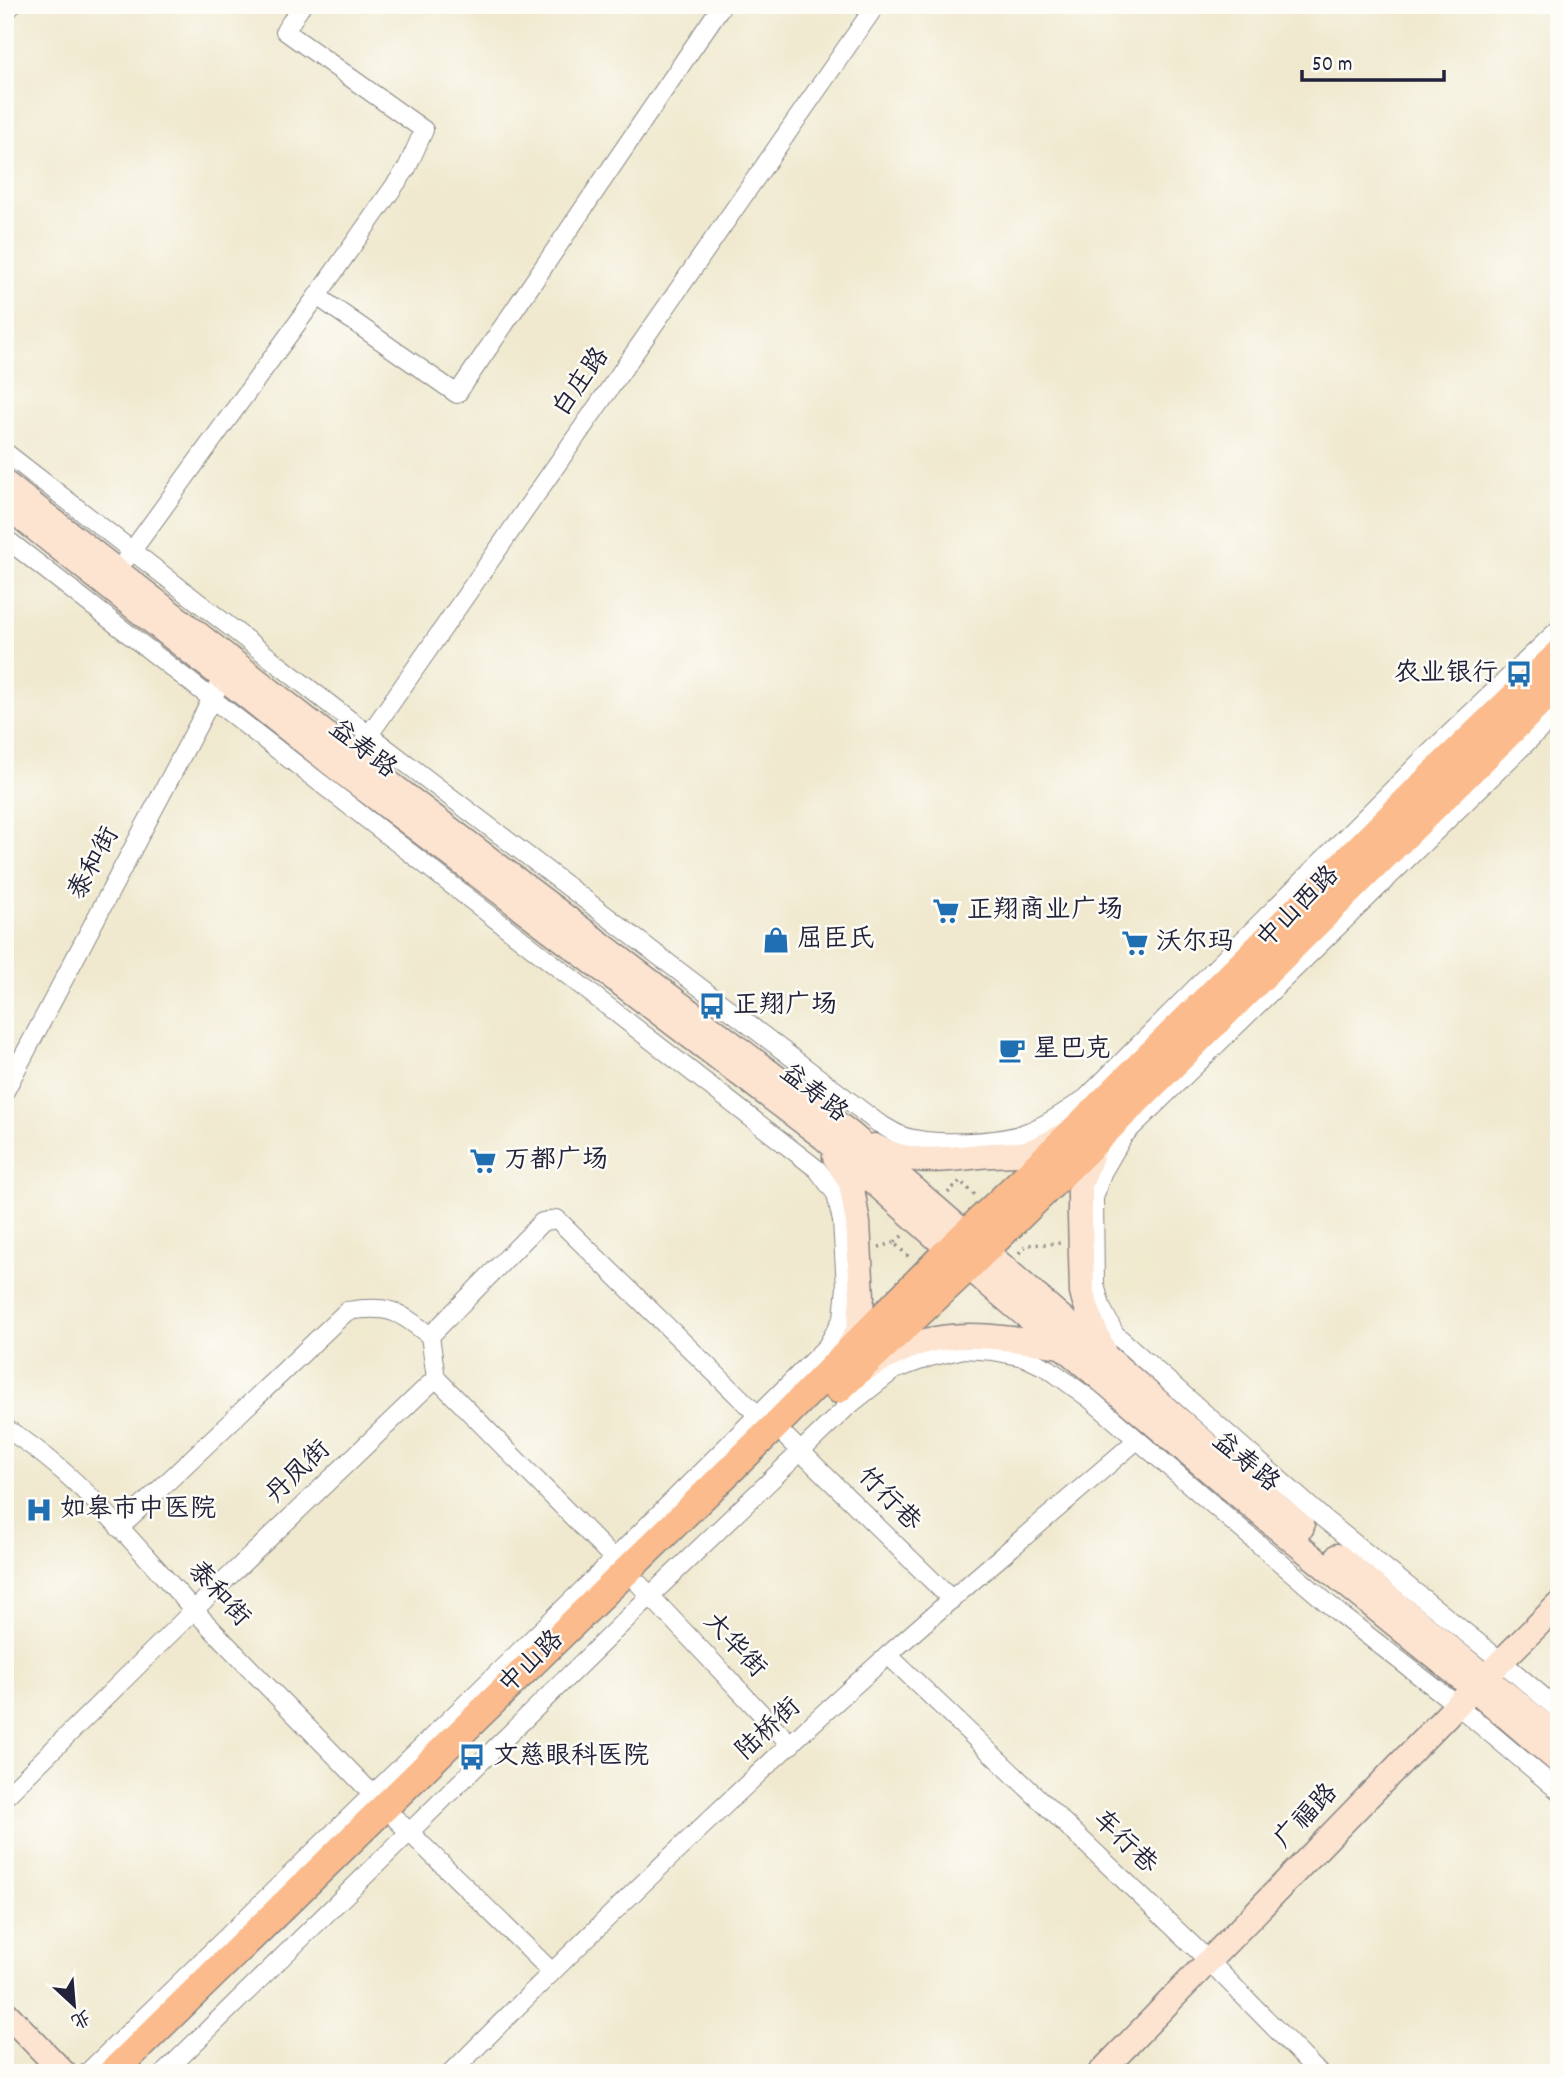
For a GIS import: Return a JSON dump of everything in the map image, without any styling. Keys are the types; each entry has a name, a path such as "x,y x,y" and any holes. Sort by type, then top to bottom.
{"main road":[{"name":"益寿路","path":"5,483 119,569 223,680 348,763 851,1134 1061,1346 1276,1527 1479,1683 1559,1737"},
{"name":"益寿路","path":"5,505 119,569"},
{"name":"中山西路","path":"1087,1135 1433,775 1559,654"},
{"name":"中山西路","path":"967,1250 1559,683"},
{"name":"益寿路","path":"348,763 967,1250 1106,1356 1479,1683 1559,1762"},
{"path":"851,1134 888,1154 922,1160 962,1160 1026,1153 1087,1135 1080,1185 1082,1293 1106,1356"},
{"path":"824,1138 851,1183 858,1223 862,1297 859,1329 846,1367"},
{"name":"中山路","path":"112,2073 390,1813 967,1250"},
{"path":"846,1367 924,1342 963,1336 1061,1346"},
{"name":"广福路","path":"1100,2073 1559,1604"},
{"name":"中山路","path":"139,2073 390,1813"},
{"path":"5,2012 64,2073"}],"street":[{"path":"5,13 12,5"},
{"path":"119,569 407,168 424,130 285,31 302,5"},
{"path":"317,296 457,394 722,5"},
{"name":"白庄路","path":"348,763 876,5"},
{"path":"5,452 119,569 817,1168 836,1194 842,1220 846,1287 844,1318 779,1434"},
{"path":"5,538 348,763 878,1123 900,1135 922,1140 964,1142 1027,1133 1055,1119 1086,1098 1418,764 1559,629"},
{"name":"泰和街","path":"5,1091 223,680"},
{"path":"1559,711 1124,1135 1102,1173 1094,1198 1096,1285 1102,1309 1115,1334 1324,1519 1479,1683 1559,1791"},
{"name":"竹行巷","path":"430,1336 542,1222 557,1219 952,1600"},
{"path":"119,1528 347,1311 371,1307 400,1312 430,1336 436,1378 632,1577"},
{"path":"779,1434 847,1407 894,1370 930,1357 964,1349 1024,1357 1049,1369 1090,1399 1340,1614 1479,1683 1559,1710"},
{"name":"丹凤街","path":"5,1797 194,1610 436,1378"},
{"name":"泰和街","path":"5,1428 26,1441 119,1528 194,1610 390,1813 552,1972"},
{"name":"陆桥街","path":"451,2073 552,1972 888,1655 1137,1440"},
{"name":"大华街","path":"632,1577 791,1745"},
{"name":"车行巷","path":"888,1655 1209,1961 1319,2073"},
{"path":"87,2073 390,1813"},
{"path":"164,2073 390,1813"}],"place":[{"name":"农业银行","path":"1519,674"},
{"name":"正翔商业广场","path":"946,911"},
{"name":"屈臣氏","path":"776,940"},
{"name":"沃尔玛","path":"1135,943"},
{"name":"正翔广场","path":"712,1006"},
{"name":"星巴克","path":"1012,1050"},
{"name":"万都广场","path":"483,1161"},
{"name":"如皋市中医院","path":"39,1510"},
{"name":"文慈眼科医院","path":"472,1757"}]}
